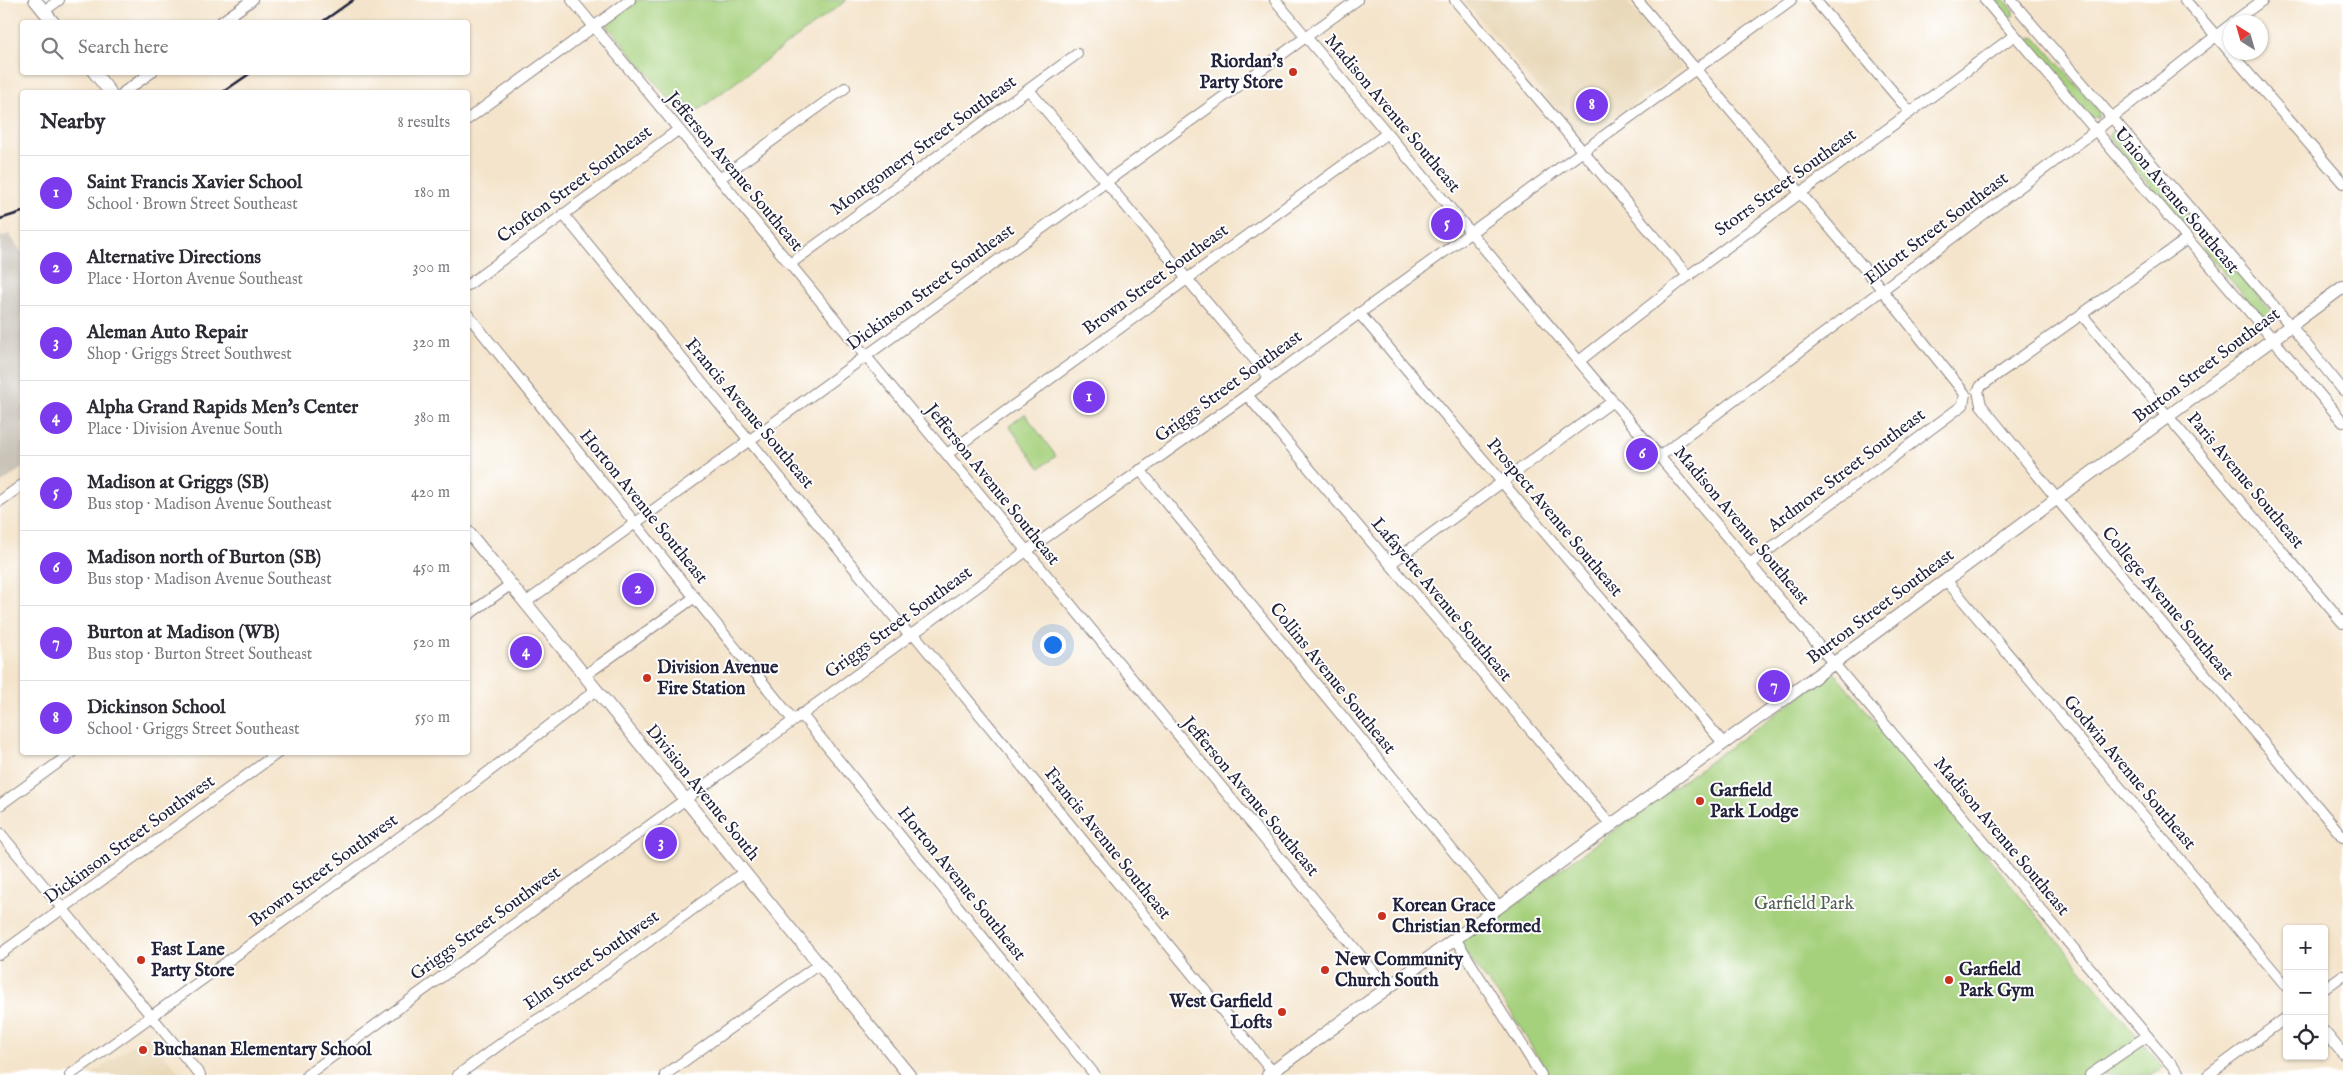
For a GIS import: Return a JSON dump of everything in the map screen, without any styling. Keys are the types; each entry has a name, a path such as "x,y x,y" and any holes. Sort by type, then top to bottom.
{"main road":[{"path":"35,0 51,20"},
{"path":"96,75 108,90"},
{"name":"Burton Street Southeast","path":"1272,1074 1724,744 2343,287"},
{"name":"Division Avenue South","path":"470,535 819,964 905,1073"}],"street":[{"path":"44,11 59,0"},
{"path":"224,20 252,0"},
{"name":"Jefferson Avenue Southeast","path":"572,0 947,454 1025,552 1388,989"},
{"path":"470,118 630,0"},
{"name":"Madison Avenue Southeast","path":"1275,0 1470,234 1751,563 2180,1075"},
{"name":"Dickinson Street Southeast","path":"525,604 1357,0"},
{"path":"1455,0 1688,276"},
{"path":"1636,0 1883,291"},
{"name":"Griggs Street Southeast","path":"684,799 1025,552 1247,395 1791,0"},
{"path":"1815,0 1910,112"},
{"name":"Union Avenue Southeast","path":"1985,0 2272,341 2343,422"},
{"path":"2011,0 2291,326 2343,390"},
{"path":"2185,0 2343,183"},
{"name":"Elliott Street Southeast","path":"2244,15 2263,0"},
{"name":"Elliott Street Southeast","path":"1660,456 2096,131 2223,30"},
{"name":"Storrs Street Southeast","path":"1579,361 1688,276 2015,34"},
{"name":"Montgomery Street Southeast","path":"790,264 1077,54"},
{"path":"127,90 148,75"},
{"path":"720,179 846,88"},
{"path":"1028,90 1270,378"},
{"name":"Crofton Street Southeast","path":"470,283 678,130"},
{"name":"Brown Street Southeast","path":"947,454 1386,134"},
{"name":"Francis Avenue Southeast","path":"563,214 1272,1074"},
{"path":"2082,315 2187,239"},
{"name":"Ardmore Street Southeast","path":"1751,563 1963,405 1966,399 1963,390 1883,291"},
{"name":"Prospect Avenue Southeast","path":"1359,313 1724,744"},
{"name":"College Avenue Southeast","path":"2082,315 1980,386 1978,391 1981,405 2057,499 2343,837"},
{"name":"Paris Avenue Southeast","path":"2082,315 2343,623"},
{"name":"Horton Avenue Southeast","path":"470,318 634,524 1095,1075"},
{"name":"Lafayette Avenue Southeast","path":"1247,395 1612,826"},
{"path":"1390,564 1613,401"},
{"name":"Collins Avenue Southeast","path":"1140,470 1499,908"},
{"path":"0,502 20,487"},
{"name":"Godwin Avenue Southeast","path":"1946,580 2283,982"},
{"path":"470,614 510,585"},
{"path":"584,676 695,597"},
{"name":"Brown Street Southwest","path":"70,1075 454,797 596,690"},
{"path":"0,805 69,755"},
{"name":"Dickinson Street Southwest","path":"0,954 275,755"},
{"name":"Griggs Street Southwest","path":"307,1075 684,799"},
{"path":"0,833 200,1075"},
{"name":"Elm Street Southwest","path":"458,1075 514,1034 563,1004 744,872"},
{"path":"1456,940 1541,1075"},
{"path":"664,1075 819,964"},
{"path":"2328,986 2343,976"},
{"path":"2208,1075 2283,1020"},
{"path":"2090,1075 2147,1036"},
{"path":"2328,1036 2343,1054"}],"shaded area":[{"path":"1464,0 1625,0 1682,68 1583,142"},
{"path":"9,234 20,250 20,469 0,484 0,237"},
{"name":"Buchanan Elementary School","path":"146,1035 182,1075 91,1075 98,1070"}],"green space":[{"path":"637,0 847,0 686,119 605,23"},
{"path":"1991,0 2005,0 2014,10 2014,15 2008,18"},
{"path":"2032,37 2036,38 2099,111 2098,118 2091,117 2029,45 2028,40"},
{"path":"2113,131 2118,133 2187,214 2186,221 2179,220 2110,139 2109,134"},
{"path":"2207,241 2212,243 2270,310 2269,317 2262,317 2204,249 2203,244"},
{"path":"1025,414 1056,456 1040,468 1009,426"},
{"name":"Garfield Park","path":"1834,672 2163,1067 2151,1075 1548,1075 1513,1015 1458,943"}],"railway":[{"path":"325,20 353,0"},
{"path":"226,90 248,75"},
{"path":"0,219 20,213"}],"place":[{"name":"Riordan's Party Store","path":"1293,72"},
{"name":"Dickinson School","path":"1592,105"},
{"name":"Madison at Griggs (SB)","path":"1447,224"},
{"name":"Saint Francis Xavier School","path":"1089,397"},
{"name":"Madison north of Burton (SB)","path":"1642,454"},
{"name":"Alternative Directions","path":"638,589"},
{"name":"Alpha Grand Rapids Men's Center","path":"526,652"},
{"name":"Division Avenue Fire Station","path":"647,678"},
{"name":"Burton at Madison (WB)","path":"1774,686"},
{"name":"Garfield Park Lodge","path":"1700,801"},
{"name":"Aleman Auto Repair","path":"661,843"},
{"name":"Korean Grace Christian Reformed","path":"1382,916"},
{"name":"Fast Lane Party Store","path":"141,960"},
{"name":"New Community Church South","path":"1325,970"},
{"name":"Garfield Park Gym","path":"1949,980"},
{"name":"West Garfield Lofts","path":"1282,1012"},
{"name":"Buchanan Elementary School","path":"143,1050"}]}
